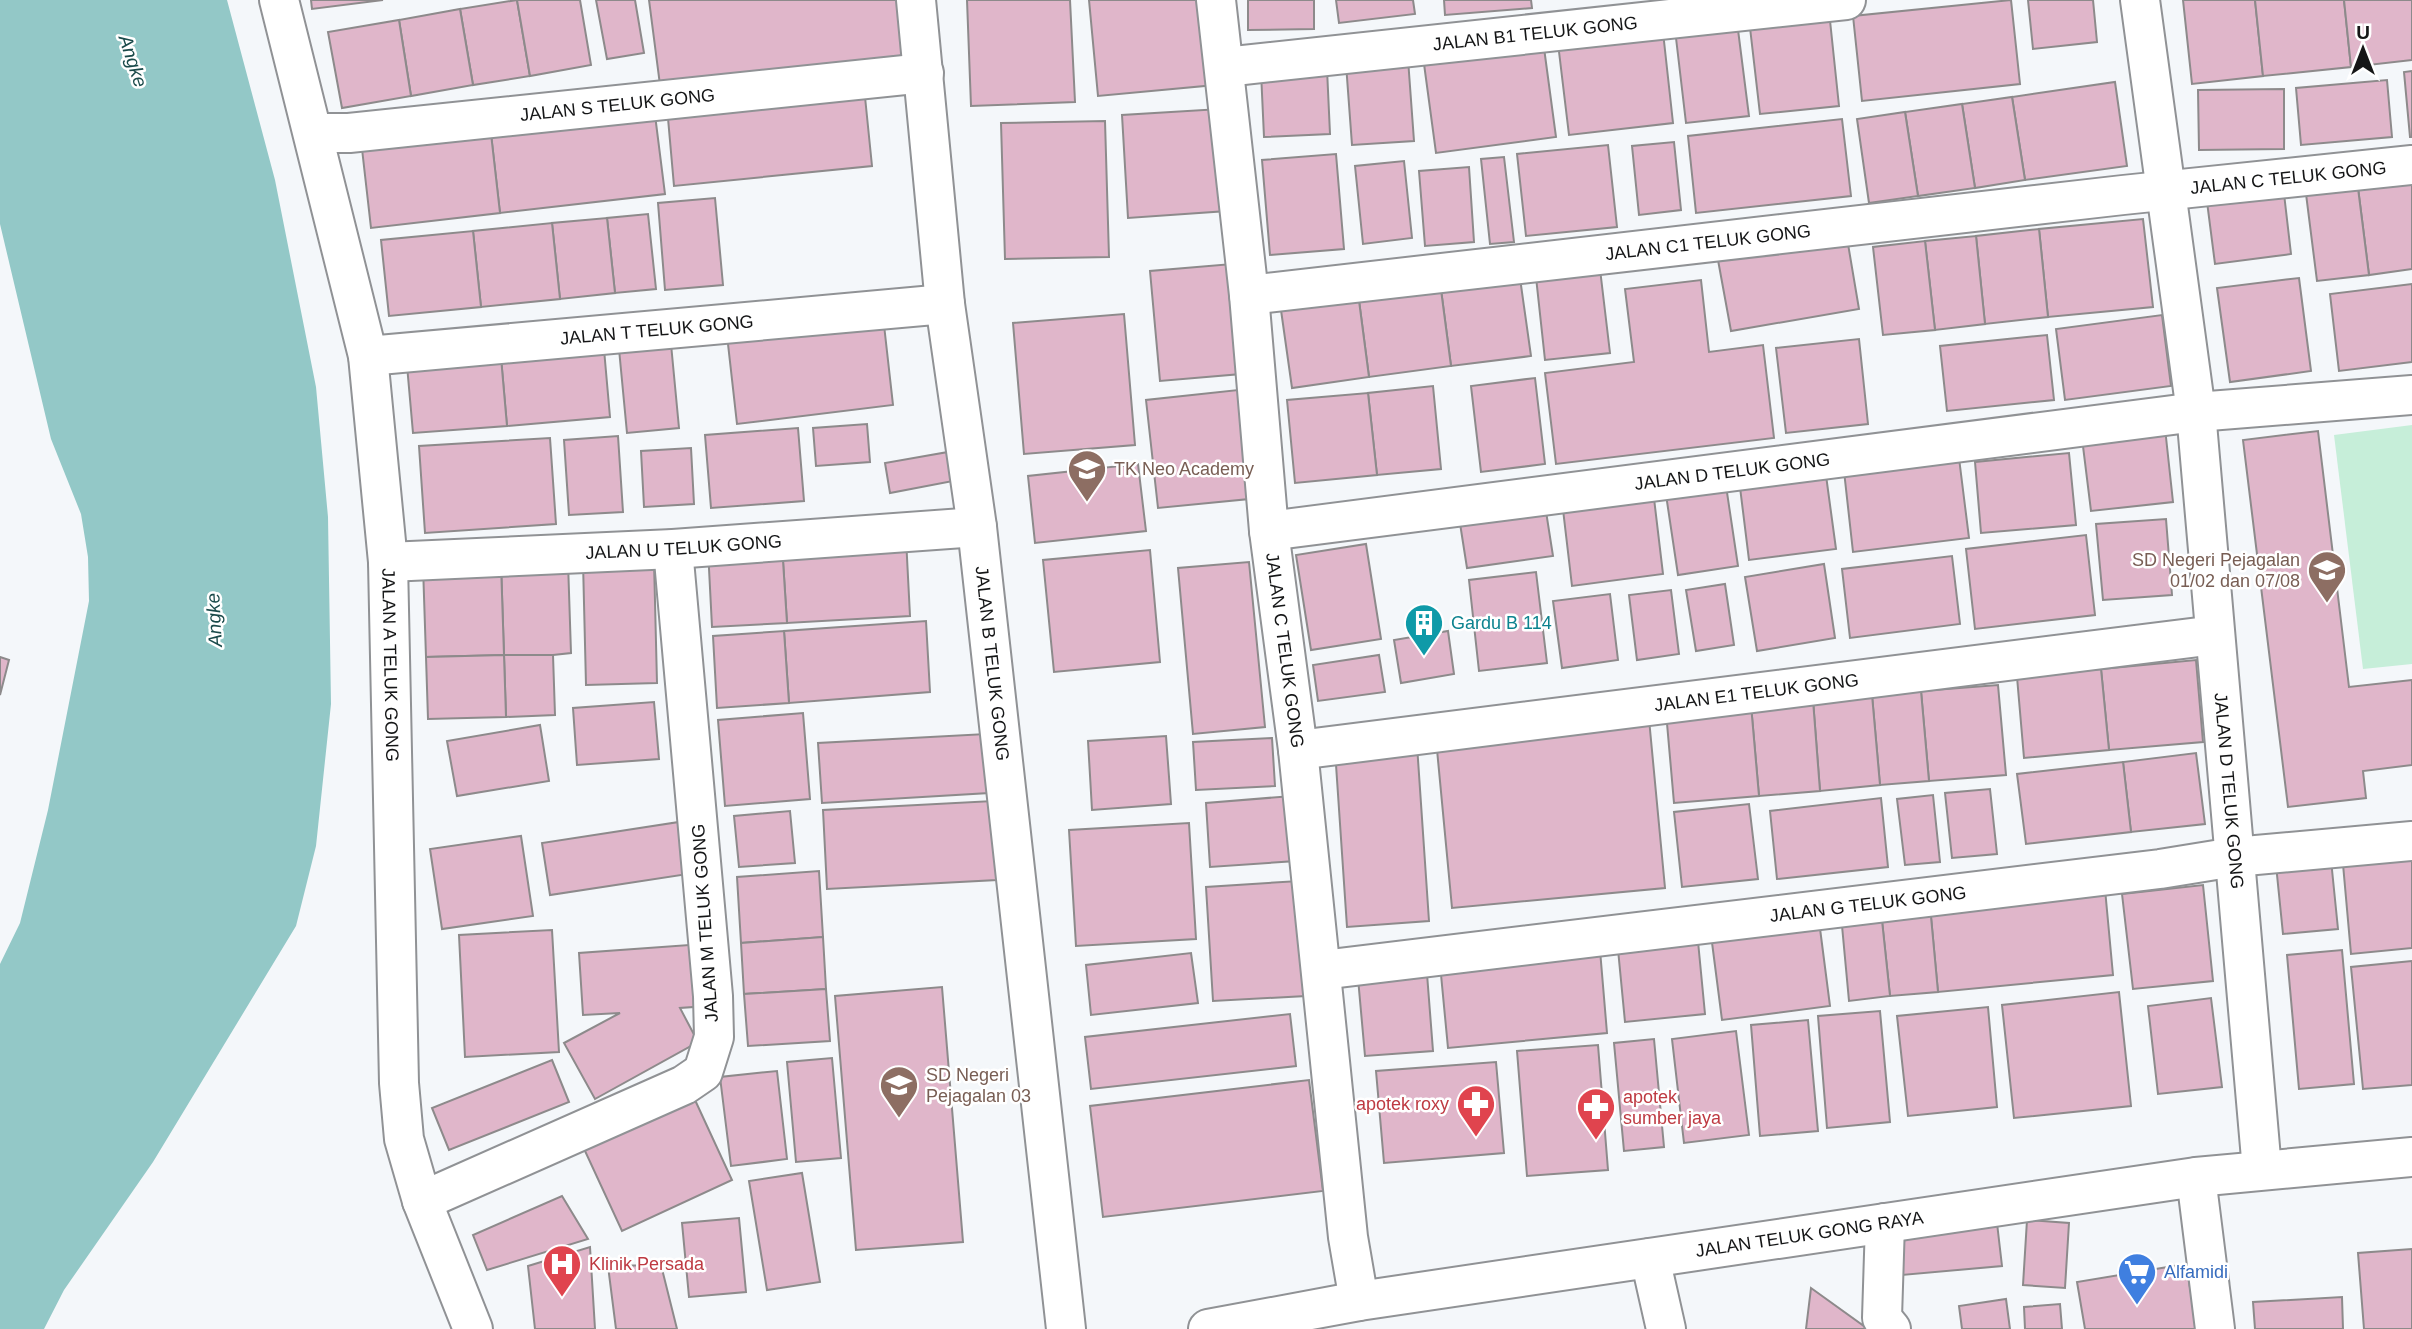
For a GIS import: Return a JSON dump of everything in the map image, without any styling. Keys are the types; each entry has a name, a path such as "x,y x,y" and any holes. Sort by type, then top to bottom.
{"street":[{"name":"JALAN A TELUK GONG","path":"279,0 368,356 388,562 399,1083 404,1139 422,1201 473,1329"},
{"name":"JALAN B TELUK GONG","path":"916,0 945,304 977,527 1066,1329"},
{"name":"JALAN C TELUK GONG","path":"1216,0 1249,295 1269,531 1298,750 1348,1237 1359,1301"},
{"name":"JALAN B1 TELUK GONG","path":"1224,67 1846,0"},
{"name":"JALAN D TELUK GONG","path":"2140,0 2196,412 2262,1170"},
{"name":"JALAN S TELUK GONG","path":"313,133 349,133 924,73"},
{"name":"JALAN C TELUK GONG","path":"2166,191 2412,165"},
{"name":"JALAN C1 TELUK GONG","path":"1249,295 2166,191"},
{"name":"JALAN T TELUK GONG","path":"368,356 945,304"},
{"name":"JALAN D TELUK GONG","path":"1269,531 2196,412 2412,395"},
{"name":"JALAN U TELUK GONG","path":"388,562 673,549 977,527"},
{"name":"JALAN M TELUK GONG","path":"422,1201 684,1085 703,1072 714,1037 713,996 673,549"},
{"name":"JALAN E1 TELUK GONG","path":"1298,750 2215,635"},
{"name":"JALAN G TELUK GONG","path":"1322,970 2160,869 2234,857 2412,841"},
{"name":"JALAN TELUK GONG RAYA","path":"1208,1329 1359,1301 2196,1177 2412,1157"},
{"path":"2196,1177 2215,1329"},
{"path":"1885,1223 1882,1318 1891,1329"},
{"path":"1650,1258 1666,1329"}],"green space":[{"path":"2412,425 2412,664 2363,669 2334,435"}],"water":[{"name":"Angke","path":"0,0 227,0 275,180 316,387 328,517 331,704 316,846 296,926 153,1162 64,1290 44,1329 0,1329 0,964 20,923 48,810 89,601 88,557 81,514 51,439 0,224"}],"building":[{"path":"311,0 383,0 312,9"},
{"path":"517,0 530,76 473,85 460,9"},
{"path":"517,0 580,0 591,65 530,76"},
{"path":"596,0 635,0 644,53 607,59"},
{"path":"649,0 901,0 907,55 660,85"},
{"path":"967,0 1070,0 1075,102 971,106"},
{"path":"1089,0 1207,0 1215,85 1098,96"},
{"path":"1248,0 1314,0 1314,29 1248,30"},
{"path":"1336,0 1413,0 1415,14 1339,23"},
{"path":"1444,0 1531,0 1532,8 1445,15"},
{"path":"2011,0 2020,84 1862,101 1853,16"},
{"path":"2028,0 2093,0 2097,42 2033,49"},
{"path":"2183,0 2255,0 2263,76 2192,84"},
{"path":"2255,0 2344,0 2351,67 2263,76"},
{"path":"2344,0 2412,0 2412,60 2351,67"},
{"path":"460,9 473,85 411,96 399,20"},
{"path":"1829,11 1839,106 1760,114 1749,19"},
{"path":"1736,14 1749,116 1686,123 1674,21"},
{"path":"399,20 411,96 342,108 328,32"},
{"path":"1662,23 1673,123 1569,135 1557,35"},
{"path":"1542,33 1556,137 1436,153 1422,49"},
{"path":"1408,59 1414,141 1352,145 1346,64"},
{"path":"1327,69 1330,134 1264,137 1261,72"},
{"path":"2412,71 2412,137 2410,137 2404,72"},
{"path":"2387,80 2392,137 2301,145 2296,88"},
{"path":"2115,82 2127,166 2025,180 2012,97"},
{"path":"864,87 872,166 674,186 667,107"},
{"path":"2284,89 2284,149 2199,150 2198,90"},
{"path":"2012,97 2025,180 1975,188 1962,104"},
{"path":"1962,104 1975,188 1918,196 1905,112"},
{"path":"654,107 665,194 500,213 490,125"},
{"path":"1220,109 1227,211 1128,218 1122,115"},
{"path":"1905,112 1918,196 1869,203 1857,119"},
{"path":"1842,119 1851,196 1696,213 1688,136"},
{"path":"1105,121 1109,257 1005,259 1001,123"},
{"path":"490,125 500,213 371,228 361,140"},
{"path":"1674,142 1681,210 1639,215 1632,146"},
{"path":"1608,145 1617,227 1526,236 1517,154"},
{"path":"1336,154 1344,249 1270,255 1262,160"},
{"path":"1504,157 1514,242 1490,244 1481,159"},
{"path":"1404,161 1412,238 1363,244 1355,166"},
{"path":"1469,167 1474,242 1425,246 1419,171"},
{"path":"2412,181 2412,269 2369,275 2358,188"},
{"path":"2283,185 2291,254 2215,264 2206,194"},
{"path":"2358,188 2369,275 2317,281 2306,194"},
{"path":"715,198 723,285 665,290 658,203"},
{"path":"648,214 656,289 615,293 607,218"},
{"path":"607,218 615,293 560,299 552,223"},
{"path":"2143,219 2153,307 2048,317 2039,229"},
{"path":"552,223 560,299 481,307 473,231"},
{"path":"2039,229 2048,317 1985,324 1976,236"},
{"path":"473,231 481,307 389,316 381,240"},
{"path":"1976,236 1985,324 1935,330 1925,241"},
{"path":"1847,238 1859,309 1731,331 1718,260"},
{"path":"1925,241 1935,330 1883,335 1873,247"},
{"path":"1232,264 1241,374 1160,381 1150,271"},
{"path":"1600,269 1610,353 1545,360 1536,277"},
{"path":"1519,271 1531,356 1451,366 1440,282"},
{"path":"2299,278 2311,371 2230,382 2217,288"},
{"path":"1701,280 1709,352 1763,345 1774,438 1556,464 1545,373 1634,362 1625,289"},
{"path":"1440,282 1451,366 1369,377 1358,293"},
{"path":"2412,284 2412,362 2339,371 2330,294"},
{"path":"1358,293 1369,377 1292,388 1280,303"},
{"path":"1124,314 1135,445 1024,454 1013,323"},
{"path":"2162,315 2171,386 2065,400 2056,329"},
{"path":"883,316 893,405 737,424 727,335"},
{"path":"2047,335 2054,400 1947,411 1940,346"},
{"path":"603,338 610,417 507,426 500,346"},
{"path":"1859,339 1868,424 1786,433 1776,348"},
{"path":"671,344 679,428 627,433 619,349"},
{"path":"500,346 507,426 413,433 406,354"},
{"path":"1535,378 1545,464 1481,472 1471,386"},
{"path":"1433,386 1441,469 1377,475 1368,393"},
{"path":"1238,390 1249,499 1158,508 1146,400"},
{"path":"1368,393 1377,475 1295,483 1287,400"},
{"path":"867,424 870,462 816,466 813,428"},
{"path":"798,428 804,501 711,508 705,435"},
{"path":"2165,428 2173,502 2091,511 2082,438"},
{"path":"2318,431 2349,687 2412,680 2412,765 2363,771 2366,798 2288,807 2243,440"},
{"path":"618,436 623,512 569,515 564,440"},
{"path":"550,438 556,524 425,533 419,446"},
{"path":"691,448 694,504 644,507 641,451"},
{"path":"948,452 953,481 890,493 885,463"},
{"path":"2069,453 2076,525 1981,533 1975,462"},
{"path":"1959,458 1969,538 1853,552 1844,471"},
{"name":"TK Neo Academy","path":"1138,464 1146,531 1035,543 1028,476"},
{"path":"1825,468 1836,549 1749,560 1739,479"},
{"path":"1725,479 1738,566 1678,575 1665,488"},
{"path":"1653,490 1663,574 1572,586 1562,501"},
{"path":"1545,505 1553,556 1467,568 1459,517"},
{"path":"2166,519 2172,595 2103,600 2096,524"},
{"path":"2086,535 2095,615 1975,629 1966,549"},
{"path":"906,538 910,616 787,623 782,545"},
{"path":"1366,544 1381,639 1311,650 1296,555"},
{"path":"782,545 787,623 712,627 708,549"},
{"path":"1150,550 1160,662 1054,672 1043,560"},
{"path":"1952,556 1960,624 1850,638 1842,569"},
{"path":"654,561 657,683 586,685 583,562"},
{"path":"568,562 571,653 504,655 501,564"},
{"path":"1249,562 1265,727 1193,734 1178,568"},
{"path":"501,564 504,655 426,657 423,566"},
{"path":"1824,564 1835,638 1757,651 1745,577"},
{"path":"1536,572 1547,663 1479,671 1469,580"},
{"path":"1725,584 1734,645 1696,651 1686,590"},
{"path":"1671,590 1679,654 1637,660 1629,595"},
{"path":"1610,594 1618,660 1562,668 1553,601"},
{"path":"926,621 930,692 789,703 784,631"},
{"path":"784,631 789,703 717,708 713,636"},
{"name":"Gardu B 114","path":"1448,631 1454,674 1401,683 1394,640"},
{"path":"504,655 553,655 555,715 506,717"},
{"path":"504,655 506,717 428,719 426,657"},
{"path":"1379,655 1385,692 1318,701 1313,665"},
{"path":"0,657 9,660 0,695"},
{"path":"2196,660 2203,742 2109,750 2101,669"},
{"path":"2101,669 2109,750 2024,758 2017,677"},
{"path":"1998,685 2006,775 1929,781 1921,691"},
{"path":"1921,691 1929,781 1880,785 1872,695"},
{"path":"1872,695 1880,785 1820,791 1813,700"},
{"path":"1813,700 1820,791 1759,796 1751,705"},
{"path":"654,702 659,759 577,765 573,708"},
{"path":"1751,705 1759,796 1674,803 1666,712"},
{"path":"803,713 810,799 725,806 718,720"},
{"path":"1649,719 1665,888 1452,908 1436,739"},
{"path":"540,725 549,781 457,796 447,741"},
{"path":"986,734 989,793 822,803 818,743"},
{"path":"1166,736 1171,804 1092,810 1088,741"},
{"path":"1272,738 1275,786 1196,790 1193,742"},
{"path":"1417,745 1429,921 1347,927 1335,750"},
{"path":"2196,753 2205,824 2131,832 2123,762"},
{"path":"2123,762 2131,832 2026,844 2017,774"},
{"path":"1990,789 1997,854 1952,858 1945,793"},
{"path":"1933,795 1940,862 1905,865 1897,799"},
{"path":"1292,796 1296,861 1210,867 1206,803"},
{"path":"1881,798 1888,867 1777,879 1770,811"},
{"path":"993,801 997,880 827,889 823,810"},
{"path":"1749,804 1758,879 1682,887 1674,812"},
{"path":"790,811 795,863 739,867 734,816"},
{"path":"679,822 688,874 550,895 542,843"},
{"path":"1189,823 1196,939 1076,946 1069,830"},
{"path":"521,836 533,916 442,929 430,849"},
{"path":"2412,847 2412,948 2351,954 2342,853"},
{"path":"2330,850 2338,929 2283,934 2275,855"},
{"path":"819,871 823,937 741,943 737,877"},
{"path":"1299,881 1306,996 1213,1001 1206,887"},
{"path":"2203,885 2213,981 2133,989 2122,894"},
{"path":"2105,889 2113,975 1938,992 1930,906"},
{"path":"1930,906 1938,992 1890,996 1881,911"},
{"path":"1881,911 1890,996 1849,1001 1841,915"},
{"path":"1818,913 1830,1006 1722,1020 1710,927"},
{"path":"552,930 559,1052 465,1057 459,935"},
{"path":"1697,931 1705,1014 1625,1022 1617,939"},
{"path":"823,937 826,989 744,994 741,943"},
{"path":"703,944 708,1006 680,1008 698,1042 595,1099 564,1043 620,1013 583,1015 579,953"},
{"path":"1600,950 1607,1033 1448,1048 1440,964"},
{"path":"2342,950 2354,1084 2299,1089 2287,955"},
{"path":"1191,953 1198,1003 1091,1015 1086,965"},
{"path":"1426,961 1433,1051 1365,1056 1357,967"},
{"path":"2412,961 2412,1085 2363,1089 2351,967"},
{"name":"SD Negeri Pejagalan 03","path":"942,987 963,1242 856,1250 835,996"},
{"path":"826,989 830,1041 748,1046 744,994"},
{"path":"2119,992 2131,1106 2014,1118 2002,1005"},
{"path":"2211,998 2222,1087 2158,1094 2148,1006"},
{"path":"1988,1007 1997,1107 1908,1116 1897,1016"},
{"path":"1880,1011 1890,1122 1827,1128 1818,1016"},
{"path":"1290,1014 1296,1066 1091,1089 1085,1037"},
{"path":"1808,1020 1818,1131 1760,1136 1751,1025"},
{"path":"1736,1031 1749,1135 1684,1143 1672,1039"},
{"path":"1654,1039 1664,1147 1624,1151 1614,1043"},
{"path":"1598,1045 1608,1170 1527,1176 1517,1051"},
{"path":"832,1058 841,1158 796,1162 787,1062"},
{"path":"552,1060 569,1102 449,1150 432,1108"},
{"path":"1496,1062 1504,1153 1384,1163 1376,1071"},
{"path":"777,1071 787,1159 731,1166 720,1077"},
{"path":"1309,1080 1323,1191 1103,1217 1090,1106"},
{"path":"689,1087 732,1180 622,1231 579,1138"},
{"path":"802,1173 820,1282 767,1290 749,1181"},
{"path":"562,1196 588,1239 487,1270 473,1235"},
{"path":"739,1218 746,1292 689,1297 682,1223"},
{"path":"2027,1220 2069,1223 2065,1288 2023,1285"},
{"path":"1997,1223 2002,1266 1902,1275 1897,1233"},
{"name":"Klinik Persada","path":"590,1247 595,1329 535,1329 528,1266"},
{"path":"2412,1249 2412,1329 2364,1329 2358,1253"},
{"name":"Alfamidi","path":"2186,1264 2197,1329 2085,1329 2077,1282"},
{"path":"661,1265 677,1329 616,1329 608,1266"},
{"path":"1811,1288 1868,1329 1806,1329"},
{"path":"2342,1297 2343,1329 2255,1329 2253,1302"},
{"path":"2006,1299 2010,1329 1962,1329 1959,1306"},
{"path":"2060,1304 2062,1329 2025,1329 2024,1307"}],"place":[{"name":"TK Neo Academy","path":"1087,503"},
{"name":"SD Negeri Pejagalan 01/02 dan 07/08","path":"2327,604"},
{"name":"Gardu B 114","path":"1424,657"},
{"name":"SD Negeri Pejagalan 03","path":"899,1119"},
{"name":"apotek roxy","path":"1476,1138"},
{"name":"apotek sumber jaya","path":"1596,1141"},
{"name":"Klinik Persada","path":"562,1298"},
{"name":"Alfamidi","path":"2137,1306"}]}
